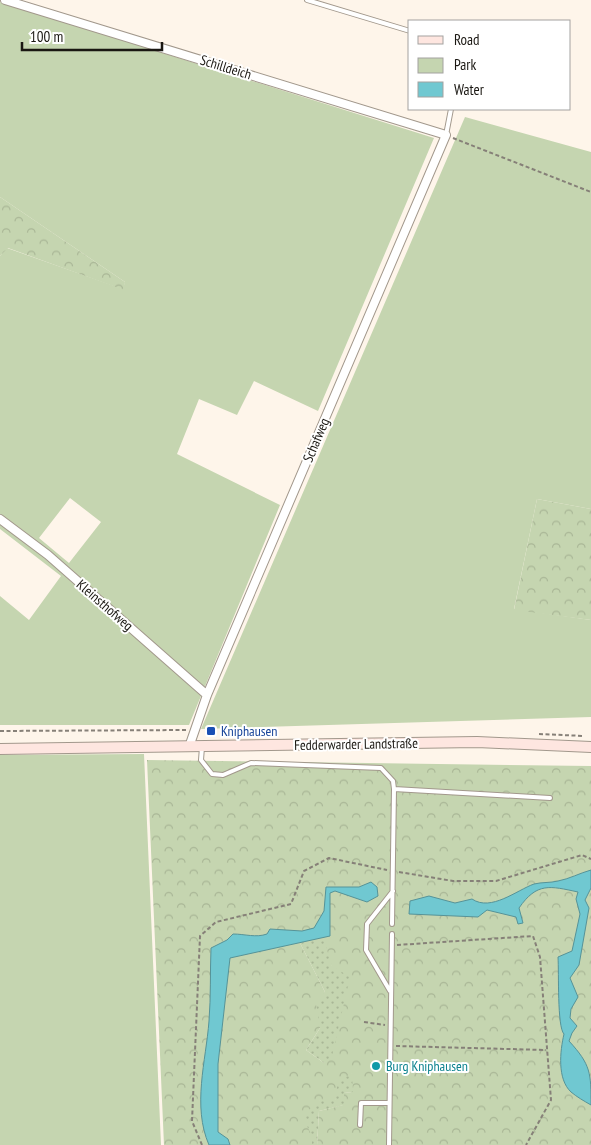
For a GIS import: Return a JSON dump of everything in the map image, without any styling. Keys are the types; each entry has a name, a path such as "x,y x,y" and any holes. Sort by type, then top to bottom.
{"street":[{"name":"Schilldeich","path":"5,0 446,135"},
{"name":"Schafweg","path":"190,747 207,695 446,135"},
{"name":"Kleinsthofweg","path":"0,519 48,556 207,695"},
{"name":"Fedderwarder Landstraße","path":"0,750 478,742 591,747"}],"lane":[{"path":"307,0 408,30"},
{"path":"446,135 451,110"},
{"path":"202,747 201,760 212,774 223,775 251,763 381,768 393,781 394,789 392,924"},
{"path":"394,789 550,798"},
{"path":"390,992 366,950 367,924 393,891"},
{"path":"389,1145 392,934"},
{"path":"360,1125 361,1103 389,1103"}],"path":[{"path":"446,135 591,192"},
{"path":"0,732 185,729 193,733"},
{"path":"202,1145 192,1121 200,936 216,922 291,904 304,871 329,858 393,872 453,881 496,881 582,855 591,859"},
{"path":"392,945 533,936 540,957 551,1100 526,1145"},
{"path":"364,1022 390,1025"},
{"path":"390,1046 546,1050"}],"green space":[{"path":"0,2 434,138 318,411 254,381 237,415 199,399 177,454 280,505 189,725 0,725 0,596 29,620 61,576 0,529 0,256 7,248 123,289 125,282 0,197","holes":["70,498 101,522 69,563 39,538"]},
{"path":"465,117 591,152 591,509 537,499 514,609 591,620 591,717 201,729"},
{"path":"0,197 125,282 124,290 8,248 0,256"},
{"path":"537,499 591,509 591,620 514,610"},
{"path":"144,754 161,1145 0,1145 0,755"},
{"path":"147,760 591,766 591,1145 317,1145 319,1111 343,1105 344,1093 352,1092 352,1073 335,1100 320,1100 312,1145 164,1145","holes":["300,943 332,966 324,1063 306,1050 320,1028 325,992"]},
{"path":"323,937 332,966 350,977 332,1056 324,1063 306,1050 320,1028 316,1004 325,992 300,943"},
{"path":"352,1073 353,1092 344,1093 344,1105 319,1111 317,1145 312,1145 312,1136 302,1116 320,1100 335,1100 338,1081"}],"water":[{"path":"591,870 591,888 585,900 589,908 579,965 570,978 578,997 571,1009 570,1018 577,1026 569,1041 586,1063 591,1085 591,1105 571,1092 563,1080 561,1064 561,1048 564,1034 559,1011 558,957 572,951 580,914 576,899 578,892 560,888 538,890 519,908 523,923 518,924 516,917 487,910 478,917 409,914 410,901 429,896 455,903 472,899 479,902 495,902 534,884 555,882"},
{"path":"371,882 377,887 378,896 367,902 335,891 330,893 330,936 230,958 218,1064 218,1132 228,1139 230,1145 209,1145 201,1115 201,1099 209,1021 211,948 227,940 233,934 259,936 267,934 270,929 302,931 314,928 324,911 326,887 359,887"}],"place":[{"name":"Kniphausen","path":"211,731"},
{"name":"Burg Kniphausen","path":"376,1066"}]}
